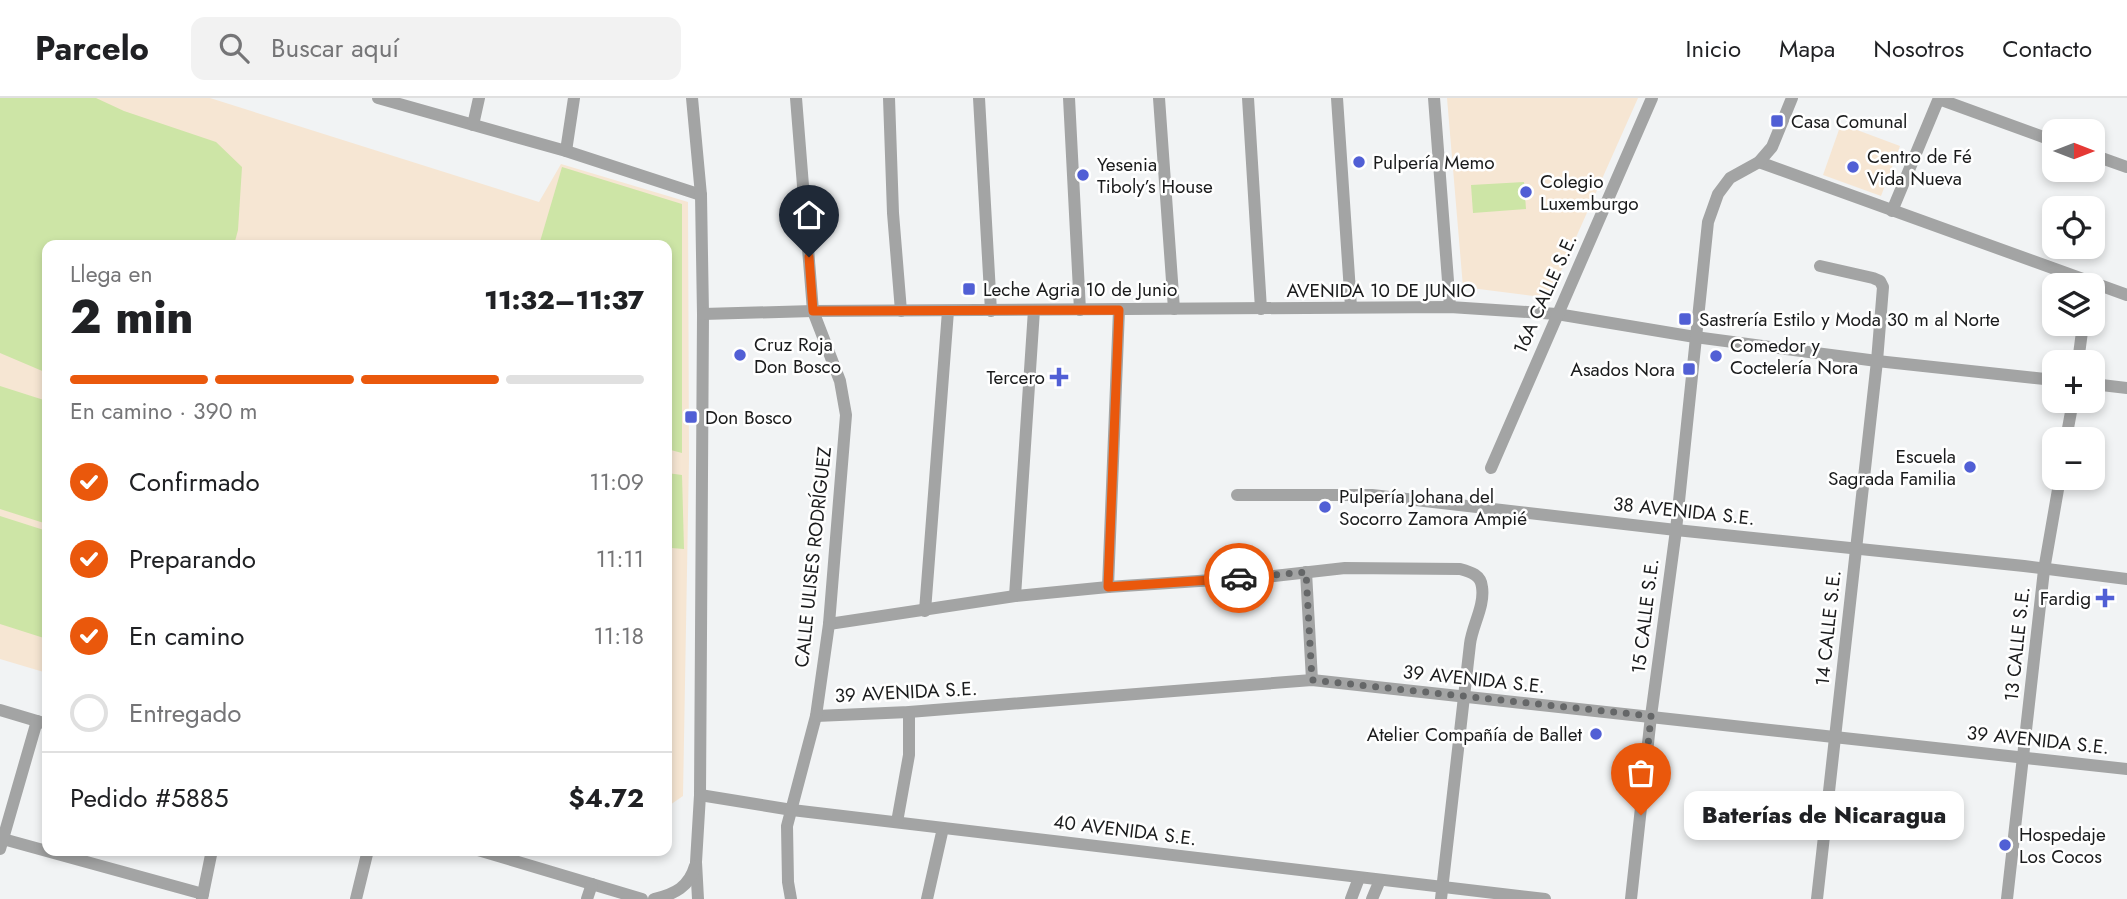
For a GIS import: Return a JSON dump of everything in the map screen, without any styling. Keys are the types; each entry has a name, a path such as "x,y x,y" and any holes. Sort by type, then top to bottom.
{"street":[{"path":"378,98 566,151 701,195"},
{"path":"473,125 479,98"},
{"path":"566,151 574,98"},
{"path":"692,98 701,195 703,314 700,795 696,862 698,899"},
{"name":"CALLE ULISES RODRÍGUEZ","path":"791,899 787,826 816,716 828,624 846,415 840,381 813,311 796,98"},
{"path":"888,98 901,311"},
{"path":"979,98 991,311"},
{"path":"1069,98 1080,310"},
{"path":"1159,98 1174,309"},
{"path":"1248,98 1261,309"},
{"path":"1337,98 1351,307"},
{"path":"1434,98 1450,307"},
{"name":"16A CALLE S.E.","path":"1491,468 1652,98"},
{"path":"1791,98 1772,147 1759,162 2061,273"},
{"path":"1892,211 1939,98 2042,137"},
{"path":"2105,159 2127,167"},
{"name":"15 CALLE S.E.","path":"1631,899 1651,716 1676,530 1708,222 1718,194 1730,178 1759,162"},
{"name":"14 CALLE S.E.","path":"1817,899 1877,361 1882,287 1880,281 1873,278 1820,266"},
{"path":"2105,288 2127,295"},
{"name":"AVENIDA 10 DE JUNIO","path":"703,314 1450,307 1557,314 1695,337 1877,361 2042,379"},
{"path":"1015,596 1034,310"},
{"path":"1108,587 1119,310"},
{"path":"925,611 948,311"},
{"path":"2105,385 2127,388"},
{"name":"13 CALLE S.E.","path":"2007,899 2044,570 2058,490"},
{"name":"38 AVENIDA S.E.","path":"1237,495 1372,495 2127,579"},
{"path":"828,624 1015,596 1345,568 1460,569 1478,576 1483,593 1470,639 1441,892"},
{"path":"1306,572 1312,680"},
{"name":"39 AVENIDA S.E.","path":"816,716 909,712 1312,680 2127,769"},
{"path":"0,710 42,722 1,844 42,855"},
{"path":"897,822 909,755 909,712"},
{"name":"40 AVENIDA S.E.","path":"700,795 792,810 1380,880 1441,892 1545,899"},
{"path":"927,899 943,828"},
{"path":"47,856 203,897 211,856"},
{"path":"356,899 367,856"},
{"path":"498,856 642,899"},
{"path":"654,899 671,895 683,887 692,876 696,862"},
{"path":"1351,899 1359,878"},
{"path":"1372,899 1380,880"},
{"path":"587,899 592,884"}],"shaded area":[{"path":"0,98 210,98 539,202 561,164 688,202 689,459 683,796 672,804 672,240 42,240 42,672 0,659"},
{"name":"Colegio Luxemburgo","path":"1447,98 1638,98 1549,298 1463,287"},
{"path":"1841,124 1900,146 1881,196 1823,175"}],"green space":[{"path":"0,98 96,98 124,111 216,142 242,167 235,240 42,240 42,371 0,353"},
{"path":"562,167 682,204 682,453 672,450 672,240 540,240"},
{"path":"1524,182 1526,209 1473,213 1471,185"},
{"path":"0,386 42,399 42,522 0,509"},
{"path":"672,474 682,475 684,549 672,548"},
{"path":"0,516 42,529 42,637 0,624"}],"way so far":[{"path":"1239,578 1306,572 1312,680 1651,716 1641,815"}],"place":[{"name":"Casa Comunal","path":"1777,121"},
{"name":"Pulpería Memo","path":"1359,162"},
{"name":"Centro de Fé Vida Nueva","path":"1853,167"},
{"name":"Yesenia Tiboly’s House","path":"1083,175"},
{"name":"Colegio Luxemburgo","path":"1526,192"},
{"name":"Leche Agria 10 de Junio","path":"969,289"},
{"name":"Sastrería Estilo y Moda 30 m al Norte","path":"1685,319"},
{"name":"Cruz Roja Don Bosco","path":"740,355"},
{"name":"Comedor y Coctelería Nora","path":"1716,356"},
{"name":"Asados Nora","path":"1689,369"},
{"name":"Tercero","path":"1059,377"},
{"name":"Don Bosco","path":"691,417"},
{"name":"Escuela Sagrada Familia","path":"1970,467"},
{"name":"Pulpería Johana del Socorro Zamora Ampié","path":"1325,507"},
{"name":"Fardig","path":"2105,598"},
{"name":"Atelier Compañía de Ballet","path":"1596,734"},
{"name":"Baterías de Nicaragua","path":"1641,815"},
{"name":"Hospedaje Los Cocos","path":"2005,845"}],"route":[{"path":"809,257 813,311 1119,310 1108,587 1239,578"}]}
